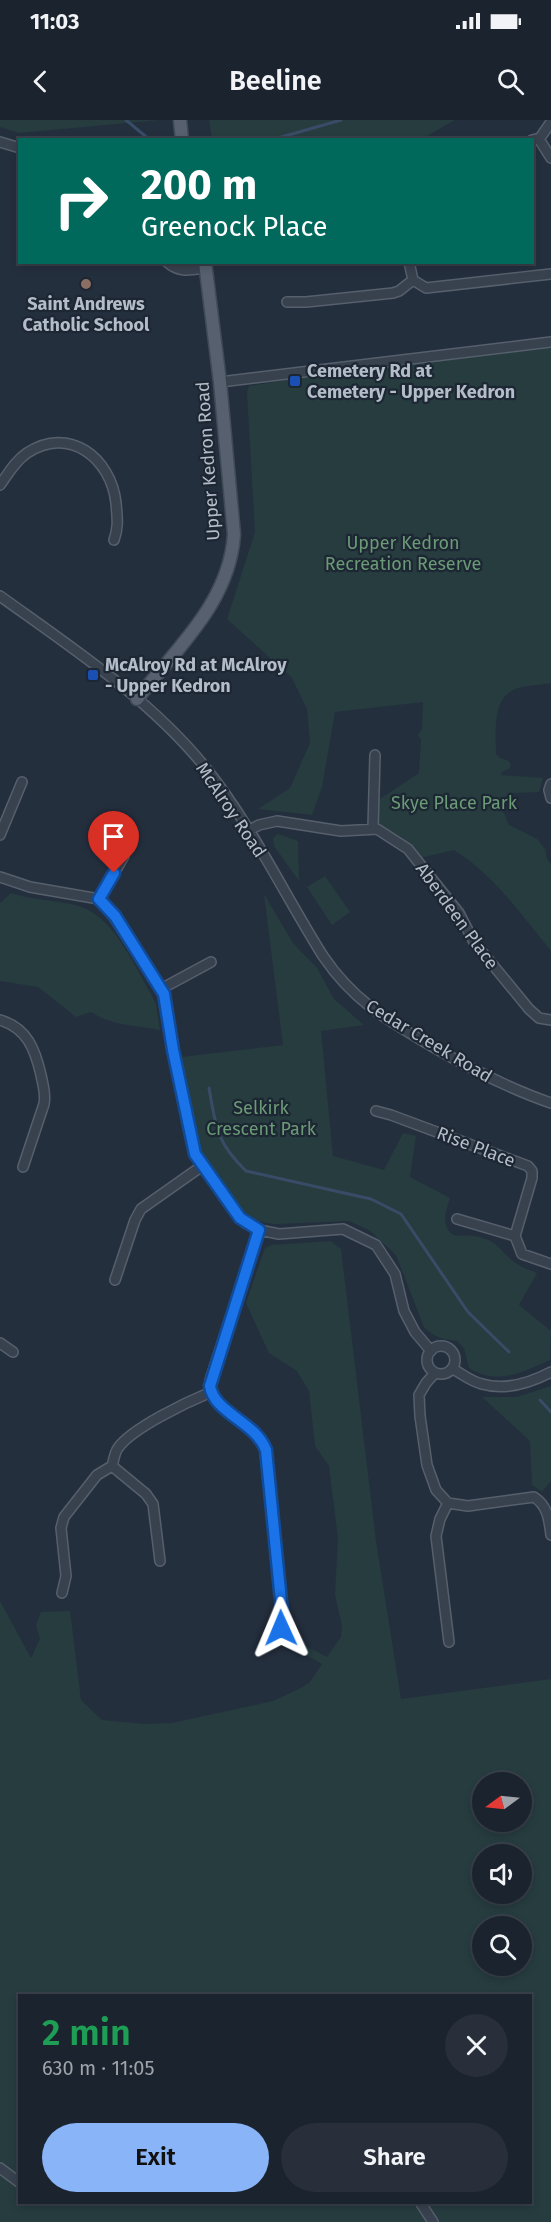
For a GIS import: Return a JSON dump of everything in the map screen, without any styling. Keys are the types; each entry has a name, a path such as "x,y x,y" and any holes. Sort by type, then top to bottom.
{"main road":[{"path":"180,122 183,138"},
{"name":"Upper Kedron Road","path":"137,699 210,607 224,582 231,557 234,534 220,382 205,265"}],"street":[{"path":"551,122 536,140 551,158"},
{"path":"0,142 18,147"},
{"path":"169,264 177,270 205,265"},
{"path":"409,264 413,280 422,287 431,288 551,274"},
{"path":"287,302 393,293 413,280"},
{"path":"220,382 551,342"},
{"path":"1,481 17,461 35,449 56,444 77,446 102,465 112,485 118,523 114,540"},
{"name":"McAlroy Road","path":"0,596 137,699 173,732 224,792 286,895"},
{"path":"248,831 259,825 277,821 341,831 373,828 375,755"},
{"path":"0,835 22,782"},
{"path":"551,784 549,790 551,798"},
{"name":"Aberdeen Place","path":"373,828 408,849 459,913 474,942 529,1009 539,1018 551,1020"},
{"path":"99,899 124,856"},
{"path":"0,877 30,887 99,899 115,916 161,989 166,1001 191,1142 202,1166 240,1218 259,1230 279,1234 343,1228 376,1245 395,1274 404,1311 415,1332 430,1351 428,1363 435,1373 445,1374 453,1369 455,1355 448,1348 439,1346 430,1351"},
{"name":"Cedar Creek Road","path":"286,895 331,968 347,987 373,1011 492,1080 551,1103"},
{"path":"161,989 211,962"},
{"path":"0,1020 16,1027 30,1042 38,1062 45,1094 44,1104 22,1167"},
{"name":"Rise Place","path":"375,1111 528,1166 532,1171 532,1178 515,1236"},
{"path":"115,1280 135,1220 141,1209 202,1166"},
{"path":"458,1219 515,1236 522,1254 551,1264"},
{"path":"259,1230 210,1380 211,1392 215,1400 253,1430 266,1450 282,1620 278,1634"},
{"path":"0,1343 13,1352"},
{"path":"453,1369 480,1384 496,1387 512,1386 551,1372"},
{"path":"435,1373 419,1395 427,1465 436,1490 448,1503 468,1506 534,1497 543,1504 548,1515 551,1535"},
{"path":"62,1593 66,1576 61,1528 64,1517 96,1475 112,1466 117,1450 129,1437 192,1400 211,1392"},
{"path":"112,1466 146,1494 153,1504 159,1561"},
{"path":"448,1503 440,1519 436,1536 449,1642"},
{"path":"0,2168 18,2182"},
{"path":"421,2204 433,2222"}],"green space":[{"path":"0,120 159,120 19,133 0,127"},
{"path":"209,120 455,120 424,138 212,138"},
{"name":"Upper Kedron Recreation Reserve","path":"551,348 551,683 518,688 509,692 503,699 497,716 496,754 509,761 511,765 501,775 543,778 539,792 514,793 506,796 503,811 509,825 537,839 545,849 547,859 551,864 551,951 506,896 468,860 454,850 420,858 405,840 377,822 376,806 380,799 419,773 421,740 418,735 422,729 423,702 335,712 322,787 312,815 258,809 290,788 310,743 307,709 292,678 227,619 255,532 247,392 249,386 312,376"},
{"path":"278,834 298,841 299,881 274,846 273,838"},
{"path":"325,876 350,912 332,925 307,887"},
{"path":"11,893 75,905 100,918 129,954 151,994 156,1004 160,1030 115,1023 91,1012 76,1017 38,987 0,981 0,903"},
{"name":"Selkirk Crescent Park","path":"264,894 293,943 317,968 334,999 364,1025 321,1031 333,1156 384,1170 403,1133 416,1136 410,1177 450,1198 445,1218 450,1233 489,1240 518,1265 537,1273 519,1305 551,1331 550,1360 520,1373 500,1377 479,1373 469,1368 464,1348 457,1341 439,1337 424,1327 396,1255 369,1230 349,1221 273,1224 250,1217 246,1215 200,1152 181,1057 283,1045"},
{"path":"331,1241 341,1249 376,1541 401,1699 551,1679 551,2222 0,2222 0,1601 31,1658 40,1639 36,1625 41,1612 70,1611 81,1700 102,1720 145,1724 172,1723 273,1701 310,1682 322,1664 290,1646 295,1640 327,1657 341,1637 342,1626 335,1595 338,1538 329,1466 315,1446 309,1391 297,1371 269,1353 246,1303 265,1248 272,1245"},
{"path":"551,1386 551,1481 542,1492 532,1485 530,1441 482,1397 517,1397"}],"waterway":[{"path":"126,120 148,138"},
{"path":"278,138 341,120"},
{"path":"209,1088 223,1142 246,1171 371,1199 401,1214 468,1312 509,1352"},
{"path":"540,1400 551,1412"}],"place":[{"name":"Saint Andrews Catholic School","path":"86,284"},
{"name":"Cemetery Rd at Cemetery - Upper Kedron","path":"295,381"},
{"name":"McAlroy Rd at McAlroy - Upper Kedron","path":"93,675"}],"route":[{"path":"114,873 99,899 115,916 164,994 173,1050 195,1154 240,1218 259,1230 210,1386 215,1400 253,1430 266,1450 282,1611 281,1628"}],"park label":[{"name":"Skye Place Park","path":"454,803"}]}
